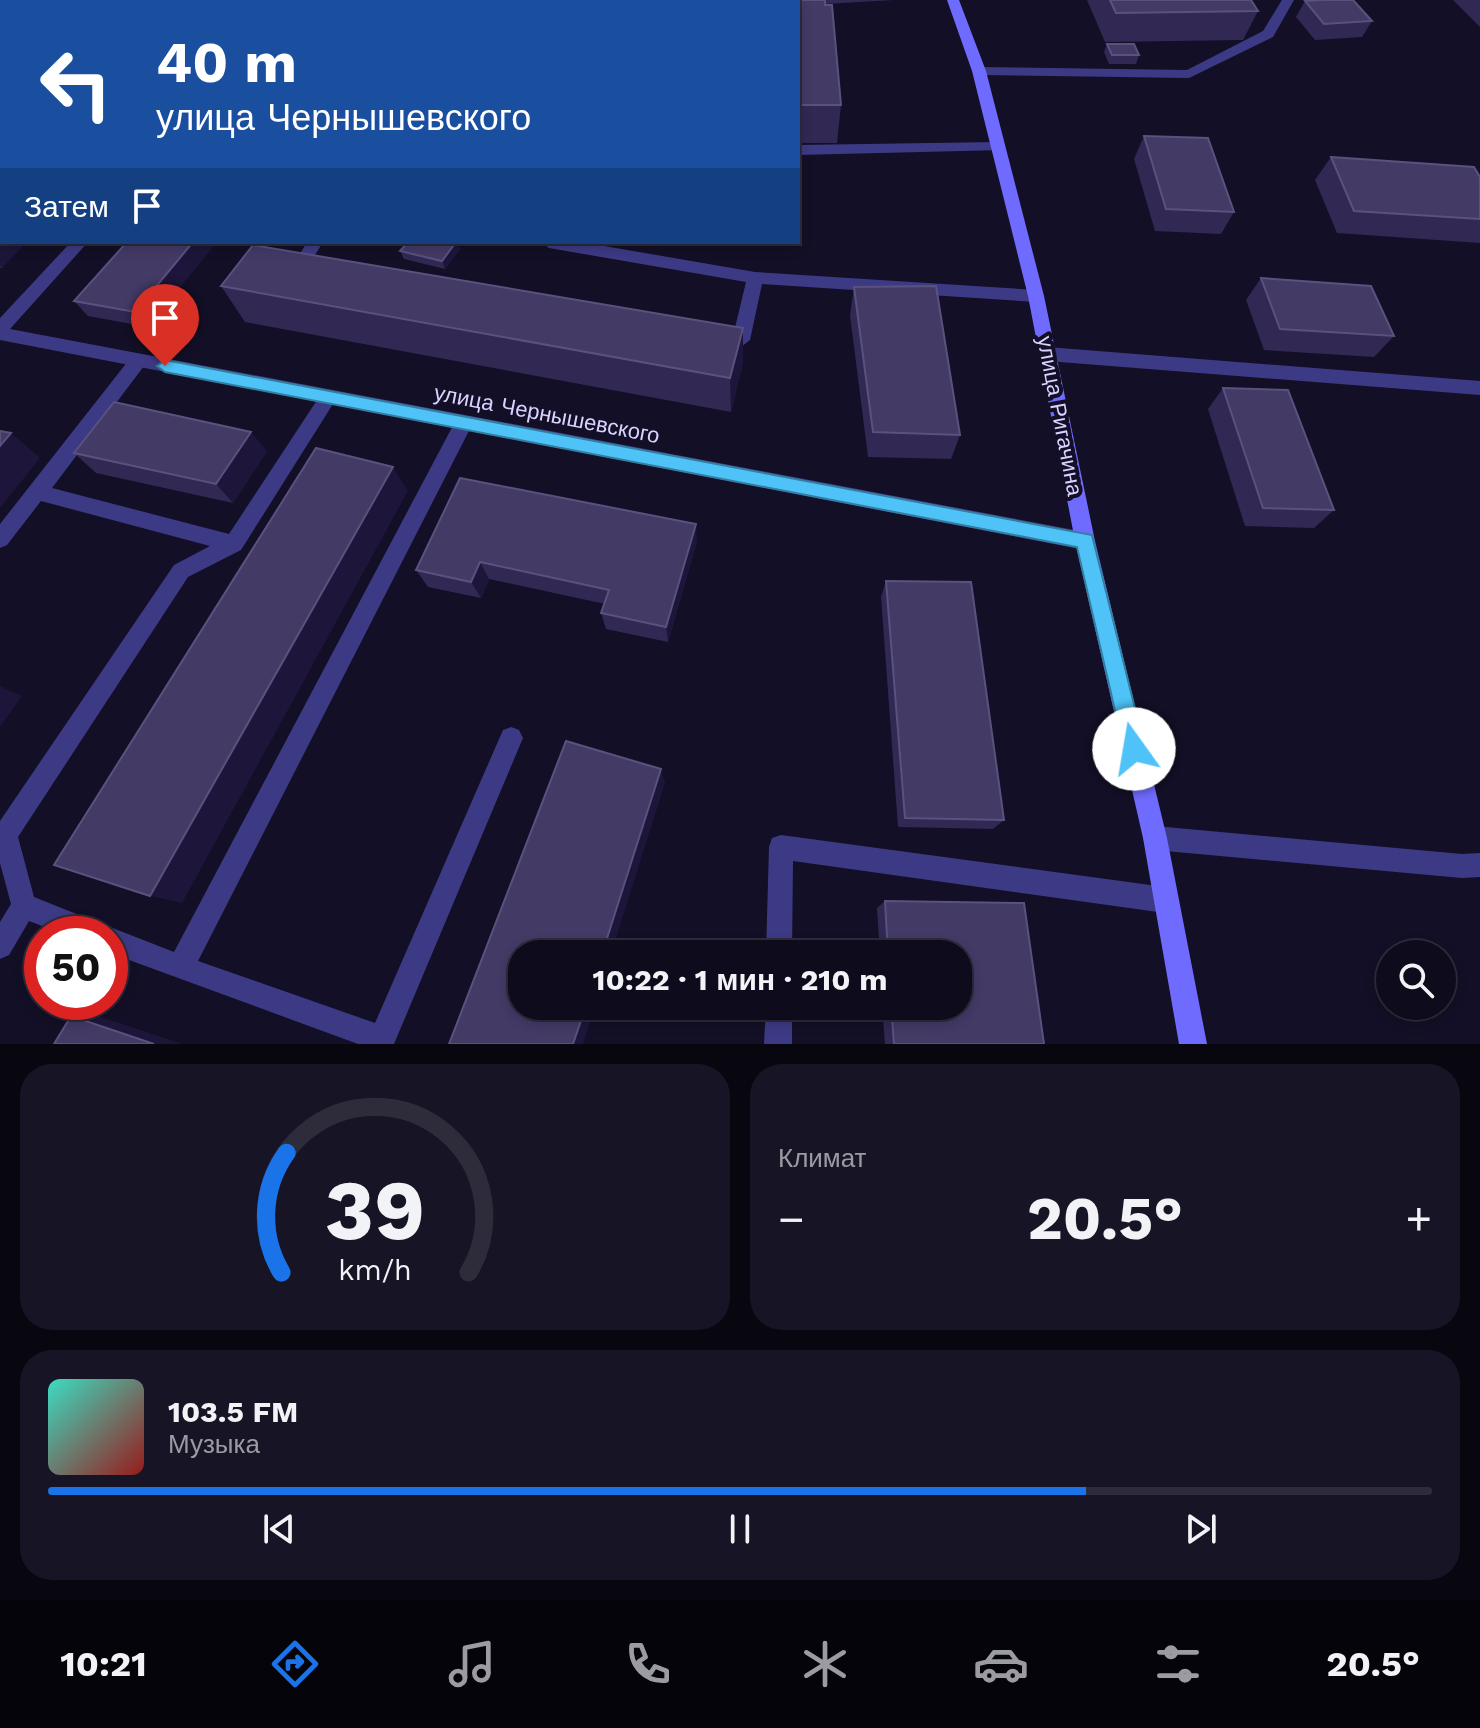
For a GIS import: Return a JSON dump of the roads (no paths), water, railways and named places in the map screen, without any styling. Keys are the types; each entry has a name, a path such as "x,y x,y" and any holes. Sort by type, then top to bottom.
{"main road":[{"name":"улица Ригачина","path":"953,0 979,71 1036,296 1085,541 1155,838 1193,1044"}],"street":[{"path":"979,71 1189,74 1268,34 1288,0"},
{"path":"800,150 998,147"},
{"path":"0,331 78,244"},
{"path":"314,244 305,259 336,265"},
{"path":"560,244 755,278 1036,296"},
{"path":"710,334 741,340 755,278"},
{"name":"улица Чернышевского","path":"0,331 138,361 1085,541"},
{"path":"1047,354 1480,388"},
{"path":"0,539 138,361"},
{"path":"0,946 24,906 5,835 181,571 234,544 329,396"},
{"path":"180,968 464,423"},
{"path":"37,492 234,544"},
{"path":"128,947 381,1041 511,738"},
{"path":"1155,838 1462,866 1480,865"},
{"path":"779,940 781,847 1165,900"},
{"path":"24,906 49,916"},
{"path":"778,1044 779,1020"}]}
